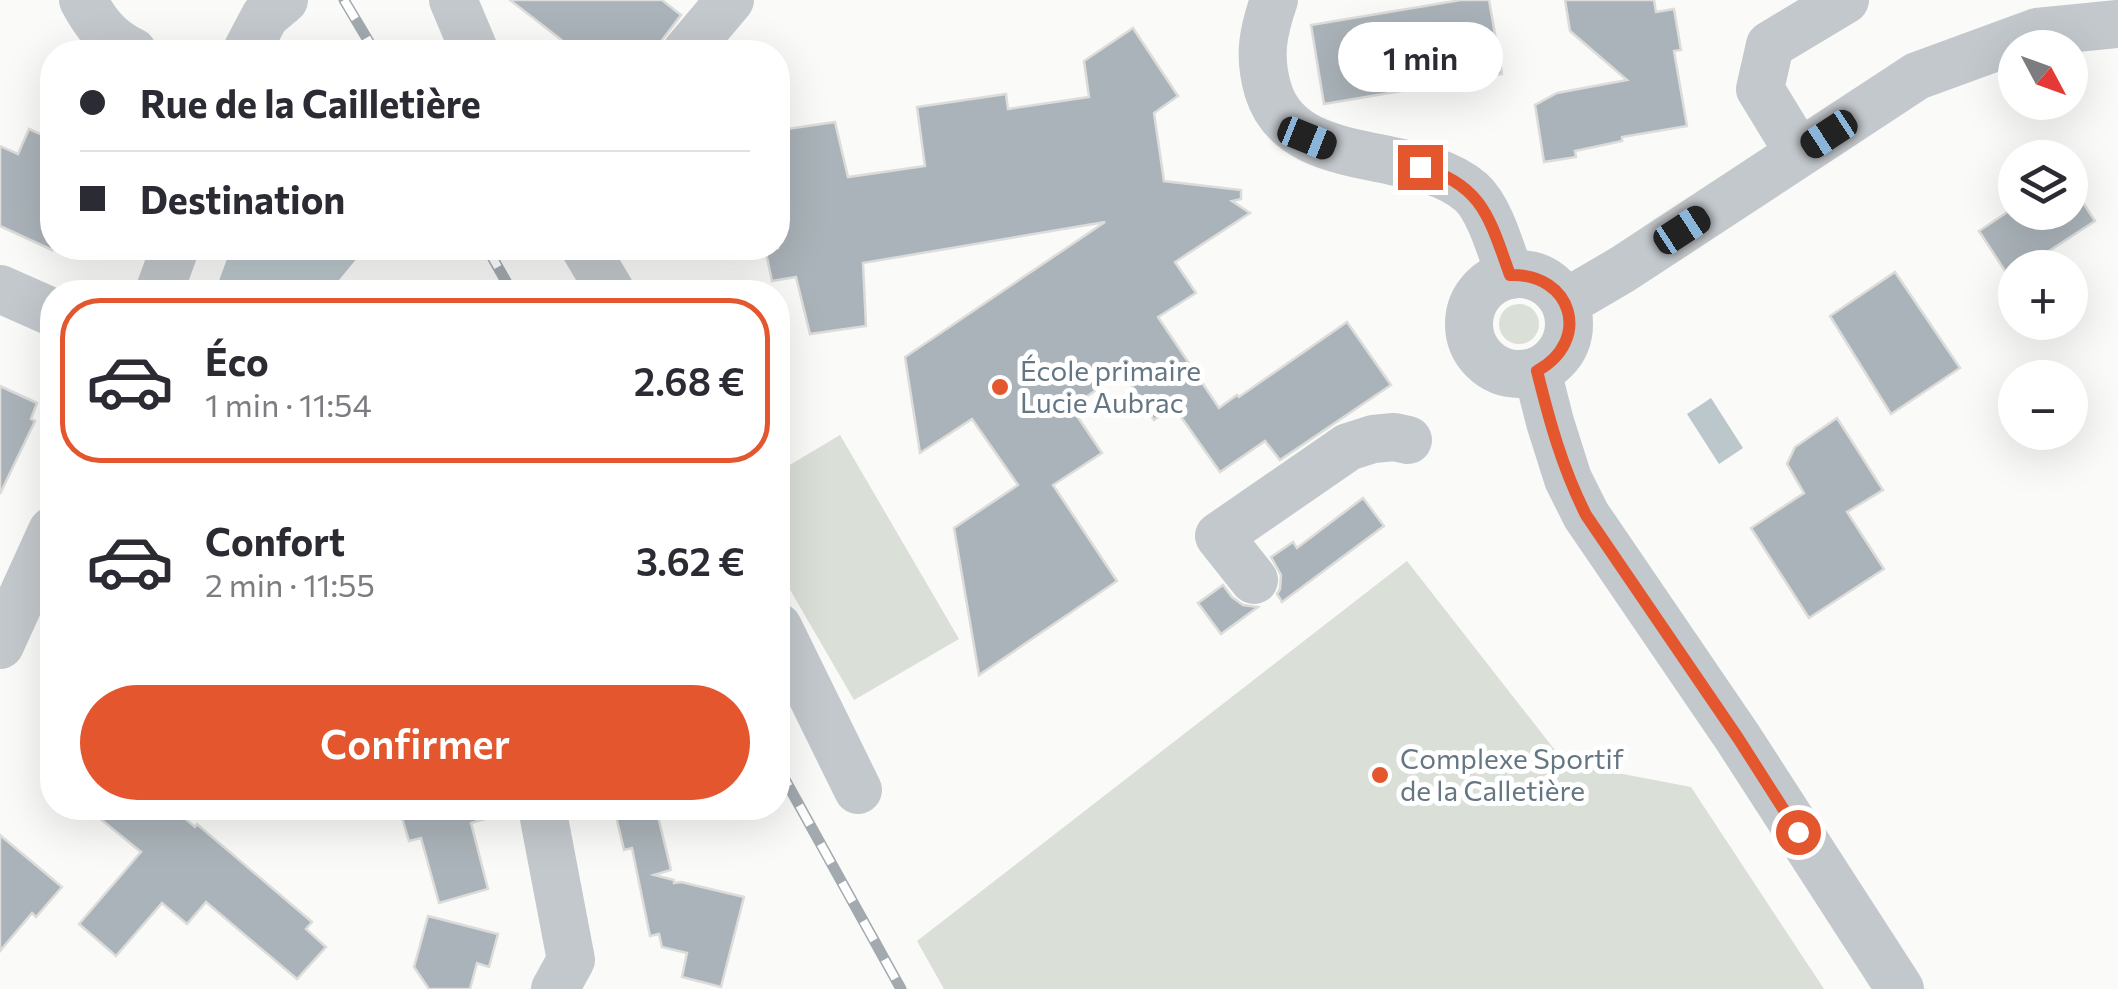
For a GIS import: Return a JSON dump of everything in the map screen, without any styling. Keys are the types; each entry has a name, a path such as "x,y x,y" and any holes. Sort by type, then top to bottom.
{"street":[{"path":"82,0 112,40"},
{"path":"251,40 265,16 284,0"},
{"path":"453,0 470,40"},
{"path":"696,40 730,0"},
{"path":"1274,0 1262,35 1263,74 1272,105 1307,138 1333,148 1441,173 1474,194 1491,224 1510,275"},
{"path":"1800,153 1760,89 1770,45 1845,0"},
{"path":"1565,303 1918,76 2037,32 2096,17"},
{"path":"1510,275 1536,277 1548,283 1565,303 1569,316 1566,343 1559,355 1537,371 1525,374 1499,370 1472,343 1470,318 1478,295 1498,279 1510,275"},
{"path":"0,288 40,306"},
{"path":"1537,371 1568,479 1586,515 1738,738 1900,989"},
{"path":"1254,580 1219,536 1348,447 1394,436 1408,440"},
{"path":"0,645 40,558"},
{"path":"790,651 858,790"},
{"path":"544,820 571,960 555,989"}],"shaded area":[{"path":"227,260 356,260 339,280 219,280"},
{"path":"1519,304 1533,310 1539,324 1533,338 1519,344 1505,338 1499,324 1505,310"},
{"path":"1711,398 1743,448 1719,464 1687,414"},
{"path":"840,435 959,639 854,700 790,590 790,465"},
{"name":"Complexe Sportif de la Calletière","path":"1407,561 1565,763 1691,787 1824,989 944,989 917,941"}],"building":[{"path":"510,0 662,0 681,15 662,40 562,40"},
{"path":"1461,0 1489,0 1502,74 1324,104 1311,25"},
{"path":"1565,0 1654,0 1656,12 1674,9 1681,50 1674,51 1687,126 1622,137 1622,141 1575,151 1576,157 1544,162 1535,105 1557,93 1627,80 1570,31"},
{"path":"1133,28 1178,96 1154,113 1164,181 1241,190 1241,199 1232,201 1250,213 1175,262 1196,293 1158,317 1219,408 1347,322 1391,385 1280,460 1265,441 1220,472 1174,407 1154,420 1123,372 1071,407 1102,453 1053,485 1117,581 979,675 954,528 1018,485 972,419 920,453 905,357 1105,222 863,263 866,326 810,334 796,277 772,280 768,260 790,260 790,129 835,122 848,177 925,166 917,107 1006,94 1008,109 1089,97 1084,61"},
{"path":"29,129 40,134 40,244 0,226 0,146 18,154"},
{"path":"1998,218 1998,230 2081,230 2051,250 1998,250 1998,260 1979,231"},
{"path":"1895,272 1960,368 1891,414 1830,316"},
{"path":"0,386 37,403 31,419 35,421 0,494"},
{"path":"1837,418 1883,490 1847,512 1884,569 1809,618 1751,528 1804,493 1787,464 1795,447"},
{"path":"1363,498 1384,526 1282,602 1277,594 1281,575 1271,557 1293,542 1297,548"},
{"path":"1223,585 1243,605 1258,607 1221,634 1198,603"},
{"path":"102,820 187,820 195,827 197,824 312,922 306,929 326,947 297,979 206,902 187,924 162,903 116,956 79,924 141,852"},
{"path":"403,820 481,820 471,823 488,889 439,903 421,838 409,841"},
{"path":"617,820 659,820 671,870 654,875 674,883 744,897 721,987 682,977 687,953 662,947 659,934 650,936 632,848 624,850"},
{"path":"0,835 62,887 36,917 32,913 0,951"},
{"path":"428,916 498,934 489,967 477,963 470,989 429,989 414,967"}],"railway":[{"path":"344,0 368,40"},
{"path":"494,260 505,280"},
{"path":"790,789 901,989"}],"place":[{"name":"École primaire Lucie Aubrac","path":"1000,387"},
{"name":"Complexe Sportif de la Calletière","path":"1380,775"}],"route":[{"path":"1420,167 1441,173 1474,194 1491,224 1510,275 1523,274 1548,283 1565,303 1569,316 1566,343 1559,355 1537,371 1568,479 1586,515 1798,832"}]}
